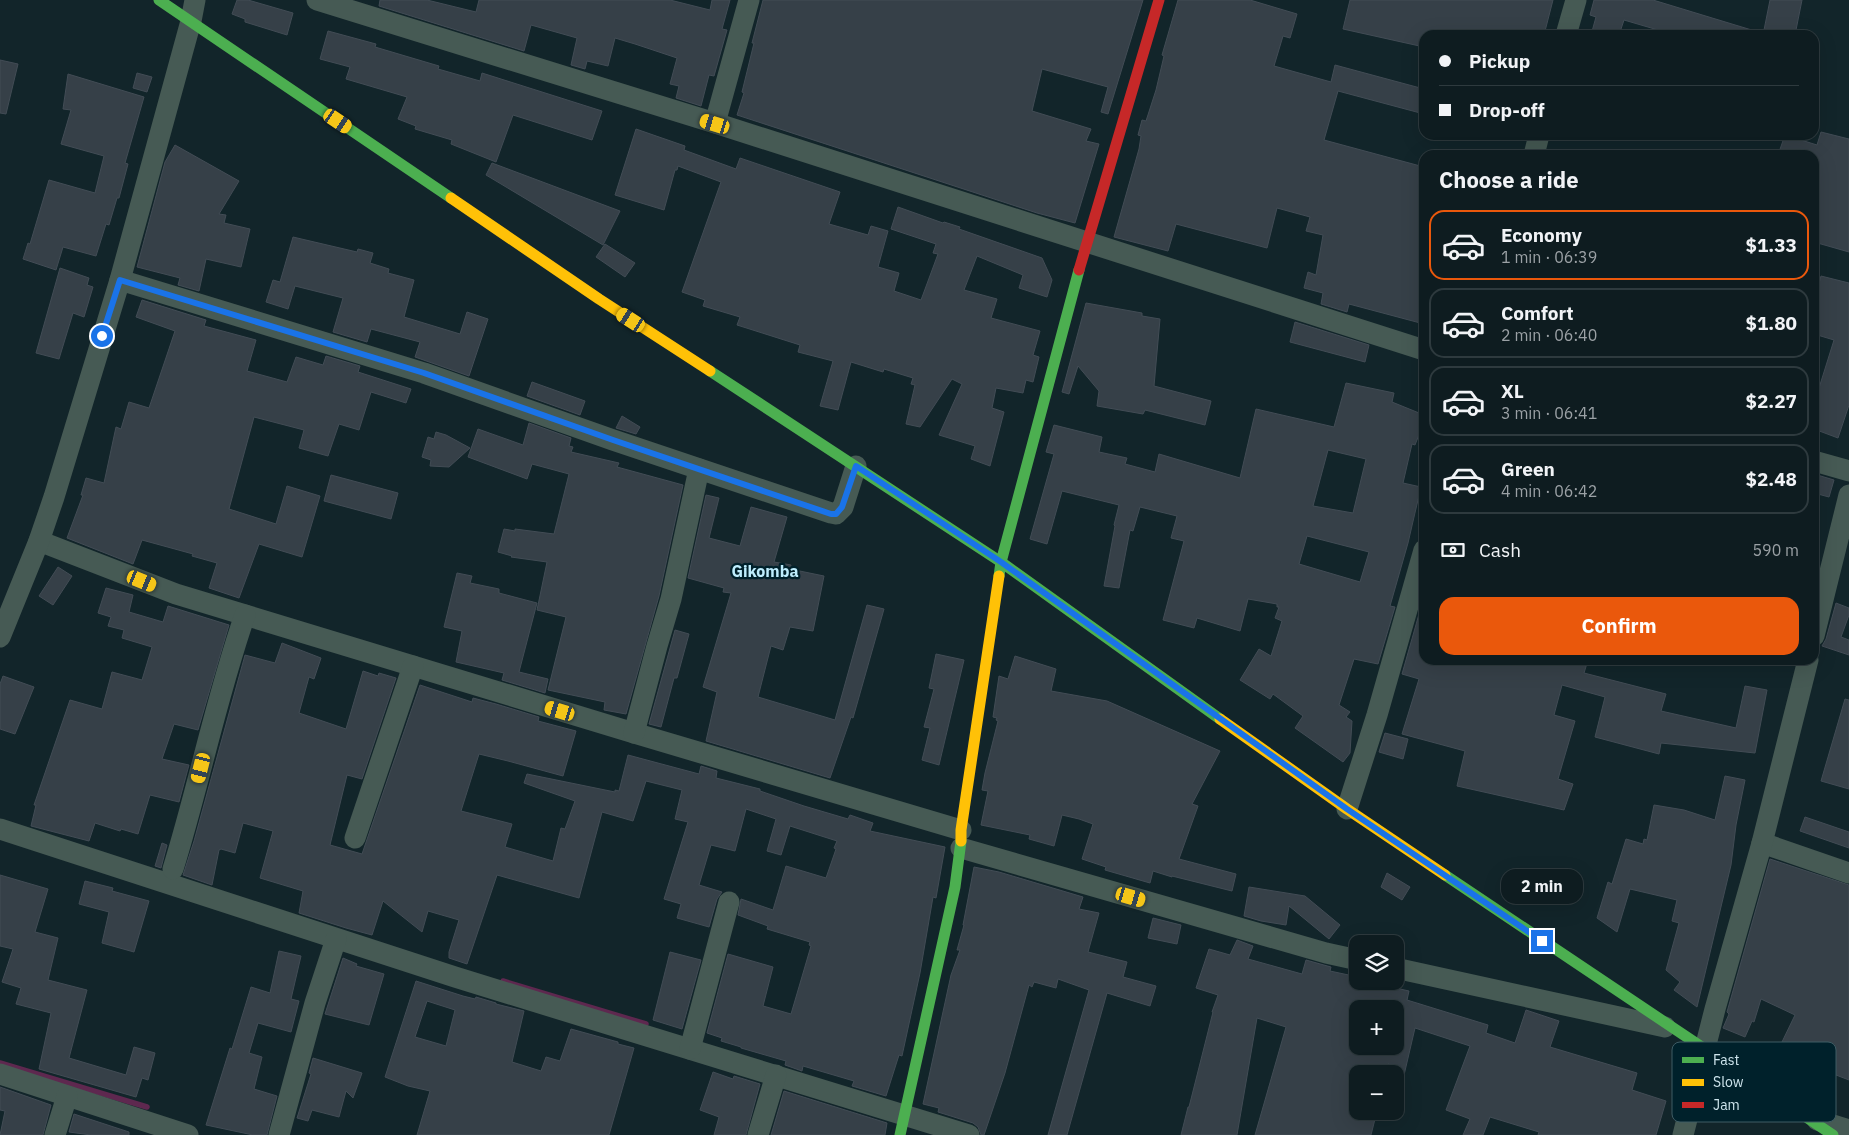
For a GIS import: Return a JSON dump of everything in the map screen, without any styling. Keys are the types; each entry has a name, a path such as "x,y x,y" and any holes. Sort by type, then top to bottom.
{"street":[{"path":"159,0 599,298 1001,562 1347,809 1693,1042"},
{"path":"0,637 39,541 120,280 191,21 195,0"},
{"path":"317,0 715,124 1419,348"},
{"path":"715,124 749,0"},
{"path":"903,1125 961,839 980,694 1001,562 1086,242 1159,0"},
{"path":"1567,30 1576,0"},
{"path":"120,280 424,373 613,440 836,514 842,507 856,466"},
{"path":"1819,463 1849,471"},
{"path":"634,733 671,599 699,469"},
{"path":"1819,616 1849,496"},
{"path":"39,541 176,594 634,733 961,839 1326,953 1349,958"},
{"path":"1347,809 1377,715 1419,568"},
{"path":"173,869 185,832 229,662 245,615"},
{"path":"1707,1042 1762,843 1807,665"},
{"path":"355,838 413,666"},
{"path":"0,829 455,977 776,1075 903,1125 969,1135"},
{"path":"1762,843 1849,872"},
{"path":"690,1049 729,902"},
{"path":"279,1135 315,1003 336,939"},
{"path":"1404,970 1673,1028"},
{"path":"0,1074 188,1135"},
{"path":"758,1135 776,1075"},
{"path":"55,1135 67,1096"},
{"path":"1683,1135 1686,1122"},
{"path":"1813,1122 1834,1135"},
{"path":"1823,1122 1849,1130"}],"building":[{"path":"237,0 248,0 293,13 287,35 245,22 245,19 232,14"},
{"path":"380,0 427,0 476,12 479,0 670,0 710,10 712,0 730,0 722,29 727,30 714,76 709,75 701,106 676,98 679,86 670,84 677,58 635,44 615,38 608,66 587,61 585,69 571,65 577,38 531,25 524,51 379,6"},
{"path":"763,0 1143,0 1108,114 1101,112 1108,87 1042,69 1032,111 1091,129 1086,141 1099,144 1075,223 1037,213 737,115 744,93 742,92 754,43 752,43"},
{"path":"1178,0 1250,0 1297,14 1290,38 1283,36 1274,66 1331,82 1335,65 1419,88 1419,113 1338,91 1324,140 1419,166 1419,323 1349,304 1347,312 1321,304 1323,293 1304,288 1308,272 1316,275 1323,235 1306,231 1310,217 1277,208 1267,248 1176,224 1168,251 1114,237 1139,149 1141,136 1138,135 1142,120 1146,121 1156,90 1164,56 1162,55"},
{"path":"1350,0 1553,0 1545,30 1419,30 1419,46 1343,29"},
{"path":"1594,0 1653,0 1752,30 1658,30 1624,20 1621,30 1592,30 1596,17 1590,15"},
{"path":"1770,0 1802,0 1796,30 1764,30"},
{"path":"328,31 376,44 375,47 439,66 438,69 480,81 482,73 602,111 592,140 513,115 496,162 451,144 452,140 415,129 416,126 398,119 407,97 346,79 350,67 320,59"},
{"path":"0,60 18,64 6,114 0,113"},
{"path":"137,73 152,77 147,92 133,88"},
{"path":"68,74 144,97 125,163 128,164 119,198 117,198 109,225 106,224 96,256 63,247 56,270 23,259 28,243 30,244 49,180 95,193 104,156 61,144 71,110 63,109"},
{"path":"636,129 685,146 684,150 736,169 740,158 840,192 829,224 868,235 871,226 888,231 878,267 899,273 894,291 921,300 938,254 933,253 936,244 891,229 898,207 960,227 959,229 1042,258 1052,280 1047,297 1019,288 1023,275 977,256 964,290 997,299 991,318 1040,331 1033,355 1039,357 1033,382 1026,380 1023,393 996,388 992,408 1004,412 990,466 971,459 975,446 939,435 962,384 952,379 920,427 906,424 915,385 911,384 913,378 884,369 883,372 851,362 838,410 820,406 833,361 798,352 800,345 737,325 740,317 703,306 705,300 682,292 721,182 678,166 677,170 675,170 664,210 615,195"},
{"path":"1821,132 1849,139 1849,252 1819,243 1819,150 1780,150 1783,140 1801,140 1817,145"},
{"path":"175,145 239,181 219,214 226,215 224,223 250,229 241,267 206,259 199,291 178,285 180,278 137,267 165,162"},
{"path":"492,163 620,211 603,245 486,175"},
{"path":"293,237 357,252 358,249 373,253 370,263 389,269 388,273 414,280 404,317 460,334 467,312 488,319 469,376 415,357 420,342 371,329 367,342 333,332 343,298 295,286 288,309 266,302 273,280 280,282"},
{"path":"605,244 635,263 625,277 596,257"},
{"path":"60,268 89,278 87,285 93,287 84,317 73,313 59,359 36,353"},
{"path":"1821,276 1849,283 1849,405 1838,438 1819,431 1819,388 1834,340 1819,336 1819,283"},
{"path":"142,300 206,320 204,326 256,340 247,371 287,382 296,357 323,365 326,356 360,366 358,372 411,389 406,403 371,392 359,430 339,424 328,456 299,448 304,430 254,417 229,509 276,524 287,486 320,496 302,557 259,544 239,598 209,588 217,563 192,556 193,554 142,540 133,564 67,538 83,495 81,495 86,478 104,483 116,427 121,429 129,402 149,408 175,331 136,317"},
{"path":"1086,303 1142,313 1142,316 1160,319 1154,386 1211,401 1205,425 1145,410 1143,414 1097,406 1099,391 1078,366 1069,394 1062,392"},
{"path":"1295,322 1369,345 1365,362 1290,342"},
{"path":"532,382 585,401 580,415 527,396"},
{"path":"1346,383 1394,393 1392,402 1419,413 1419,435 1415,445 1412,444 1403,483 1419,487 1419,496 1390,606 1395,607 1378,664 1354,659 1339,705 1350,712 1346,717 1352,721 1350,753 1343,762 1295,728 1303,716 1273,694 1270,699 1240,680 1259,649 1271,656 1282,621 1275,618 1279,607 1277,607 1277,604 1248,599 1240,631 1197,618 1194,628 1163,620 1184,541 1171,538 1177,516 1140,507 1133,531 1130,530 1119,588 1104,586 1119,505 1062,491 1047,544 1030,539 1054,454 1046,452 1054,425 1102,437 1099,452 1127,458 1125,464 1155,472 1159,454 1240,478 1256,409 1334,427","holes":["1328,450 1366,459 1353,513 1313,506","1307,536 1369,552 1360,582 1299,564"]},
{"path":"622,416 640,427 636,434 616,428"},
{"path":"529,423 571,438 569,446 573,447 571,452 619,463 617,467 683,485 659,596 626,714 604,710 605,702 548,690 566,617 537,610 547,562 511,557 498,552 504,529 554,534 569,474 532,464 527,479 468,457 478,429 523,445"},
{"path":"436,432 446,435 470,448 449,467 430,466 431,460 422,457 428,437 434,439"},
{"path":"331,475 398,493 391,519 324,501"},
{"path":"1819,476 1834,480 1829,497 1819,494"},
{"path":"706,495 719,498 709,538 740,546 751,507 787,517 774,562 791,565 790,569 824,576 813,631 790,627 783,650 771,646 758,697 835,720 867,605 884,609 853,718 851,717 830,778 706,741 717,692 703,687 731,593 723,592 724,588 688,578"},
{"path":"58,567 72,576 53,605 39,596"},
{"path":"457,573 472,576 470,583 499,589 499,593 537,603 519,672 548,679 545,693 502,680 504,673 456,662 462,631 444,627"},
{"path":"106,588 133,595 129,612 163,622 168,606 229,625 198,730 174,724 162,759 189,765 179,802 150,795 138,834 121,829 120,831 95,823 89,841 31,826 36,805 34,805 70,700 102,709 112,672 142,680 152,647 122,638 124,630 108,626 111,617 98,613"},
{"path":"1836,603 1849,608 1849,615 1841,637 1849,640 1849,655 1822,646 1826,639"},
{"path":"1419,614 1419,665 1586,665 1584,673 1666,694 1661,711 1736,728 1745,686 1767,690 1755,753 1661,743 1659,754 1595,737 1605,697 1562,685 1554,715 1575,721 1558,779 1573,784 1564,810 1457,786 1465,751 1402,734 1419,679 1402,674"},
{"path":"675,630 689,634 677,678 674,678 661,727 649,724"},
{"path":"282,643 321,658 314,679 309,677 299,713 346,729 363,671 378,676 379,673 396,678 362,779 347,775 330,845 362,854 420,685 472,702 473,698 496,704 539,717 538,721 576,731 563,776 479,754 461,811 512,824 505,847 553,861 561,828 565,829 575,801 524,783 527,774 615,792 615,790 619,791 628,755 699,774 701,766 717,771 716,778 760,789 760,791 804,806 848,819 850,815 873,823 870,831 945,847 936,898 933,897 920,973 902,1056 899,1055 886,1096 852,1086 854,1081 803,1066 802,1071 785,1065 786,1061 721,1041 722,1038 707,1033 728,954 773,967 763,1006 791,1014 811,946 809,945 810,942 767,929 768,926 738,915 741,899 773,910 786,866 826,878 836,849 834,848 837,841 790,826 781,855 767,851 776,819 746,809 735,851 711,845 699,885 722,892 717,899 709,927 677,918 681,904 664,899 688,822 675,819 682,790 646,781 633,821 602,812 579,898 497,875 467,964 449,958 449,952 459,920 428,911 422,932 383,901 372,935 299,913 303,891 260,878 273,831 243,823 235,853 219,850 212,885 183,875 245,655 275,663"},
{"path":"936,654 964,660 939,765 922,760 930,728 924,727 934,689 929,688"},
{"path":"1015,656 1056,669 1051,691 1107,701 1220,751 1192,804 1198,806 1179,859 1236,874 1232,891 1153,871 1150,883 1105,870 1106,867 1082,859 1093,824 1079,819 1062,815 1054,846 1029,839 1030,835 981,825 988,791 982,790 998,721 996,720 997,718 993,717 999,676 1008,679"},
{"path":"3,676 34,687 15,734 0,729 0,684"},
{"path":"1845,699 1849,700 1849,789 1821,781"},
{"path":"1385,733 1408,739 1403,759 1379,752"},
{"path":"1725,776 1745,780 1736,825 1731,865 1697,1007 1674,990 1680,982 1666,970 1679,923 1672,921 1677,900 1630,889 1617,932 1597,918 1608,882 1612,884 1626,839 1643,844 1644,839 1647,840 1654,805 1684,810 1715,820"},
{"path":"1805,817 1849,832 1849,848 1800,831"},
{"path":"162,843 167,845 161,868 155,866"},
{"path":"1770,859 1849,885 1849,1080 1836,1075 1836,1042 1782,1042 1795,1015 1761,999 1754,1022 1752,1021 1745,1037 1723,1028 1729,1014 1727,1012"},
{"path":"974,867 999,872 1083,897 1079,909 1099,913 1088,952 1127,962 1123,977 1156,986 1150,1006 1107,993 1067,1135 1048,1135 1089,990 1058,979 1056,988 1034,982 1032,987 1029,985 1005,1073 984,1135 981,1135 978,1127 973,1123 938,1112 939,1108 923,1104 951,975 960,950 957,950 964,925"},
{"path":"1387,873 1410,887 1402,900 1381,887"},
{"path":"0,875 48,889 35,932 58,938 48,980 87,990 69,1058 126,1075 134,1047 155,1053 148,1080 142,1078 136,1097 39,1069 51,1013 16,1004 21,988 2,982 13,949 0,946"},
{"path":"85,881 113,888 112,891 149,901 134,952 102,943 109,912 79,904"},
{"path":"1249,887 1305,896 1340,925 1329,939 1289,906 1286,925 1244,916"},
{"path":"1153,918 1181,925 1177,944 1148,938"},
{"path":"1237,940 1253,946 1248,959 1302,974 1306,960 1331,967 1330,971 1349,975 1349,990 1409,991 1407,1000 1488,1025 1486,1033 1515,1043 1526,1010 1559,1021 1550,1047 1637,1073 1632,1090 1666,1101 1656,1135 1538,1135 1539,1132 1490,1117 1483,1135 1463,1135 1470,1119 1446,1110 1470,1046 1415,1028 1404,1075 1404,1065 1349,1065 1349,1120 1375,1120 1371,1135 1255,1135 1286,1027 1257,1018 1237,1135 1181,1135 1218,995 1196,988 1209,949 1230,955"},
{"path":"279,951 301,956 291,999 299,1001 291,1032 258,1023 249,1053 262,1057 254,1089 277,1096 267,1135 253,1135 206,1125 251,987 270,993"},
{"path":"670,952 701,960 682,1029 653,1020"},
{"path":"343,958 357,964 356,966 384,974 369,1025 325,1014"},
{"path":"416,981 463,996 475,999 476,997 524,1011 512,1062 541,1071 546,1057 560,1061 571,1029 634,1048 609,1135 417,1135 430,1091 408,1086 385,1077","holes":["427,1001 455,1010 446,1046 415,1037"]},
{"path":"313,1058 362,1073 353,1098 346,1091 339,1117 312,1110 308,1121 297,1118 311,1074 309,1073"},
{"path":"713,1072 733,1079 734,1076 760,1084 746,1135 714,1135 719,1117 700,1110"},
{"path":"0,1087 51,1105 43,1135 0,1135 5,1111 0,1110"},
{"path":"784,1091 887,1123 885,1135 771,1135"},
{"path":"74,1114 129,1132 129,1135 91,1135 69,1132"}],"waterway":[{"path":"503,981 646,1024"},
{"path":"0,1063 147,1107"}],"traffic: fast":[{"path":"159,0 451,198"},
{"path":"999,576 1001,562 1079,270"},
{"path":"710,371 1001,562 1220,719"},
{"path":"900,1135 955,887 961,841"},
{"path":"1445,875 1694,1042"},
{"path":"1814,1122 1833,1135"}],"traffic: slow":[{"path":"451,198 599,299 710,371"},
{"path":"961,841 961,830 999,576"},
{"path":"1220,719 1347,809 1445,875"}],"traffic: jam":[{"path":"1079,270 1159,0"}],"district":[{"name":"Gikomba","path":"765,571"}],"route":[{"path":"102,336 120,280 424,373 831,514 836,514 840,511 856,466 1001,562 1347,809 1542,941"}]}
